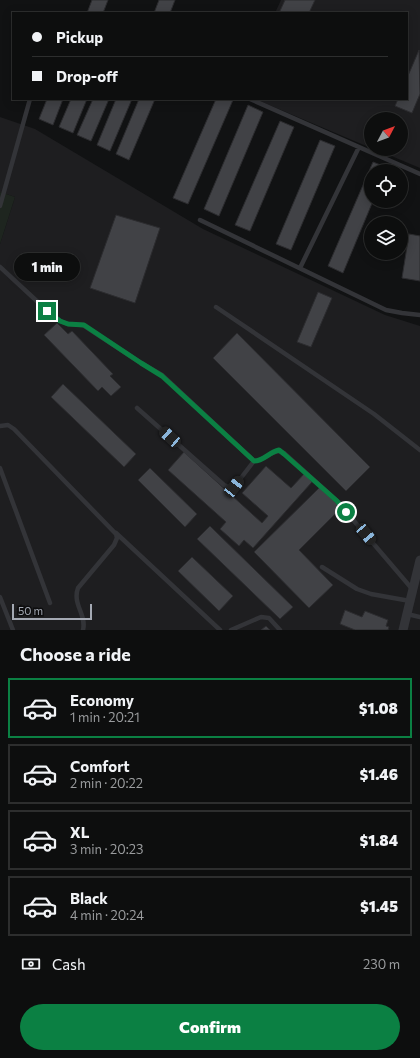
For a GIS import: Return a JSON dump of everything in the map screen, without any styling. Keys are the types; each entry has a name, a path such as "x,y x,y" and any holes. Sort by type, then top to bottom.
{"street":[{"path":"403,630 420,560"}],"lane":[{"path":"0,206 30,100"},
{"path":"252,100 420,174"},
{"path":"300,268 360,147"},
{"path":"200,220 386,310 420,314"},
{"path":"0,266 54,317 68,324 84,325 162,376 254,461 261,461 273,452 279,450 337,501 413,590"},
{"path":"216,307 374,414 420,450"},
{"path":"137,408 224,486 231,488 234,487 254,461"},
{"path":"0,426 8,425 14,429 114,531 219,629"},
{"path":"0,468 50,603"},
{"path":"83,630 84,623 76,599 76,594 78,588 114,545 117,538 114,531"},
{"path":"322,567 357,589 371,594 410,601"},
{"path":"0,596 13,630"},
{"path":"407,614 420,617"},
{"path":"231,630 260,617 269,618 280,630"}],"shaded area":[{"path":"281,0 420,0 420,168 392,156 408,156 408,112 364,112 364,145 257,100 408,100 408,12 275,12"},
{"path":"0,117 35,129 203,229 385,315 420,326 420,630 0,630 0,244 15,197 0,192"},
{"path":"0,192 15,197 0,244"}],"building":[{"path":"92,0 108,0 103,12 87,12"},
{"path":"159,0 175,0 170,12 154,12"},
{"path":"285,0 315,0 309,12 279,12"},
{"path":"419,50 420,94 412,113 395,106 398,100 408,100 408,76"},
{"path":"47,100 63,100 53,125 39,119"},
{"path":"71,100 87,100 73,133 59,127"},
{"path":"93,100 109,100 91,141 77,135"},
{"path":"116,100 132,100 110,151 97,145"},
{"path":"139,100 155,100 129,160 116,154"},
{"path":"216,100 233,100 188,204 173,198"},
{"path":"248,105 263,112 219,216 204,209"},
{"path":"280,121 294,127 250,231 235,225"},
{"path":"320,140 335,146 291,250 276,244"},
{"path":"364,183 364,208 370,208 367,216 364,216 364,223 343,273 328,266"},
{"path":"116,215 160,228 135,303 90,288"},
{"path":"409,234 420,236 420,281 402,278 405,260 408,260"},
{"path":"318,292 332,298 311,347 297,342"},
{"path":"57,323 68,334 72,331 113,374 110,376 121,387 111,396 102,387 98,391 44,335"},
{"path":"237,333 370,467 346,491 213,358"},
{"path":"63,384 136,454 124,467 51,397"},
{"path":"184,452 262,523 268,516 242,493 266,466 291,488 304,474 312,482 253,548 244,540 239,546 220,529 226,522 168,470"},
{"path":"150,468 197,514 185,527 138,480"},
{"path":"320,487 341,508 299,550 333,585 309,608 254,552"},
{"path":"210,526 293,607 280,619 197,539"},
{"path":"192,557 233,596 219,611 178,571"},
{"path":"345,610 362,617 365,611 388,620 386,626 389,627 388,630 355,630 340,624"},
{"path":"266,626 270,630 261,630"}],"route":[{"path":"47,311 60,321 68,324 84,325 162,376 254,461 261,461 273,452 279,450 337,501 346,512"}]}
